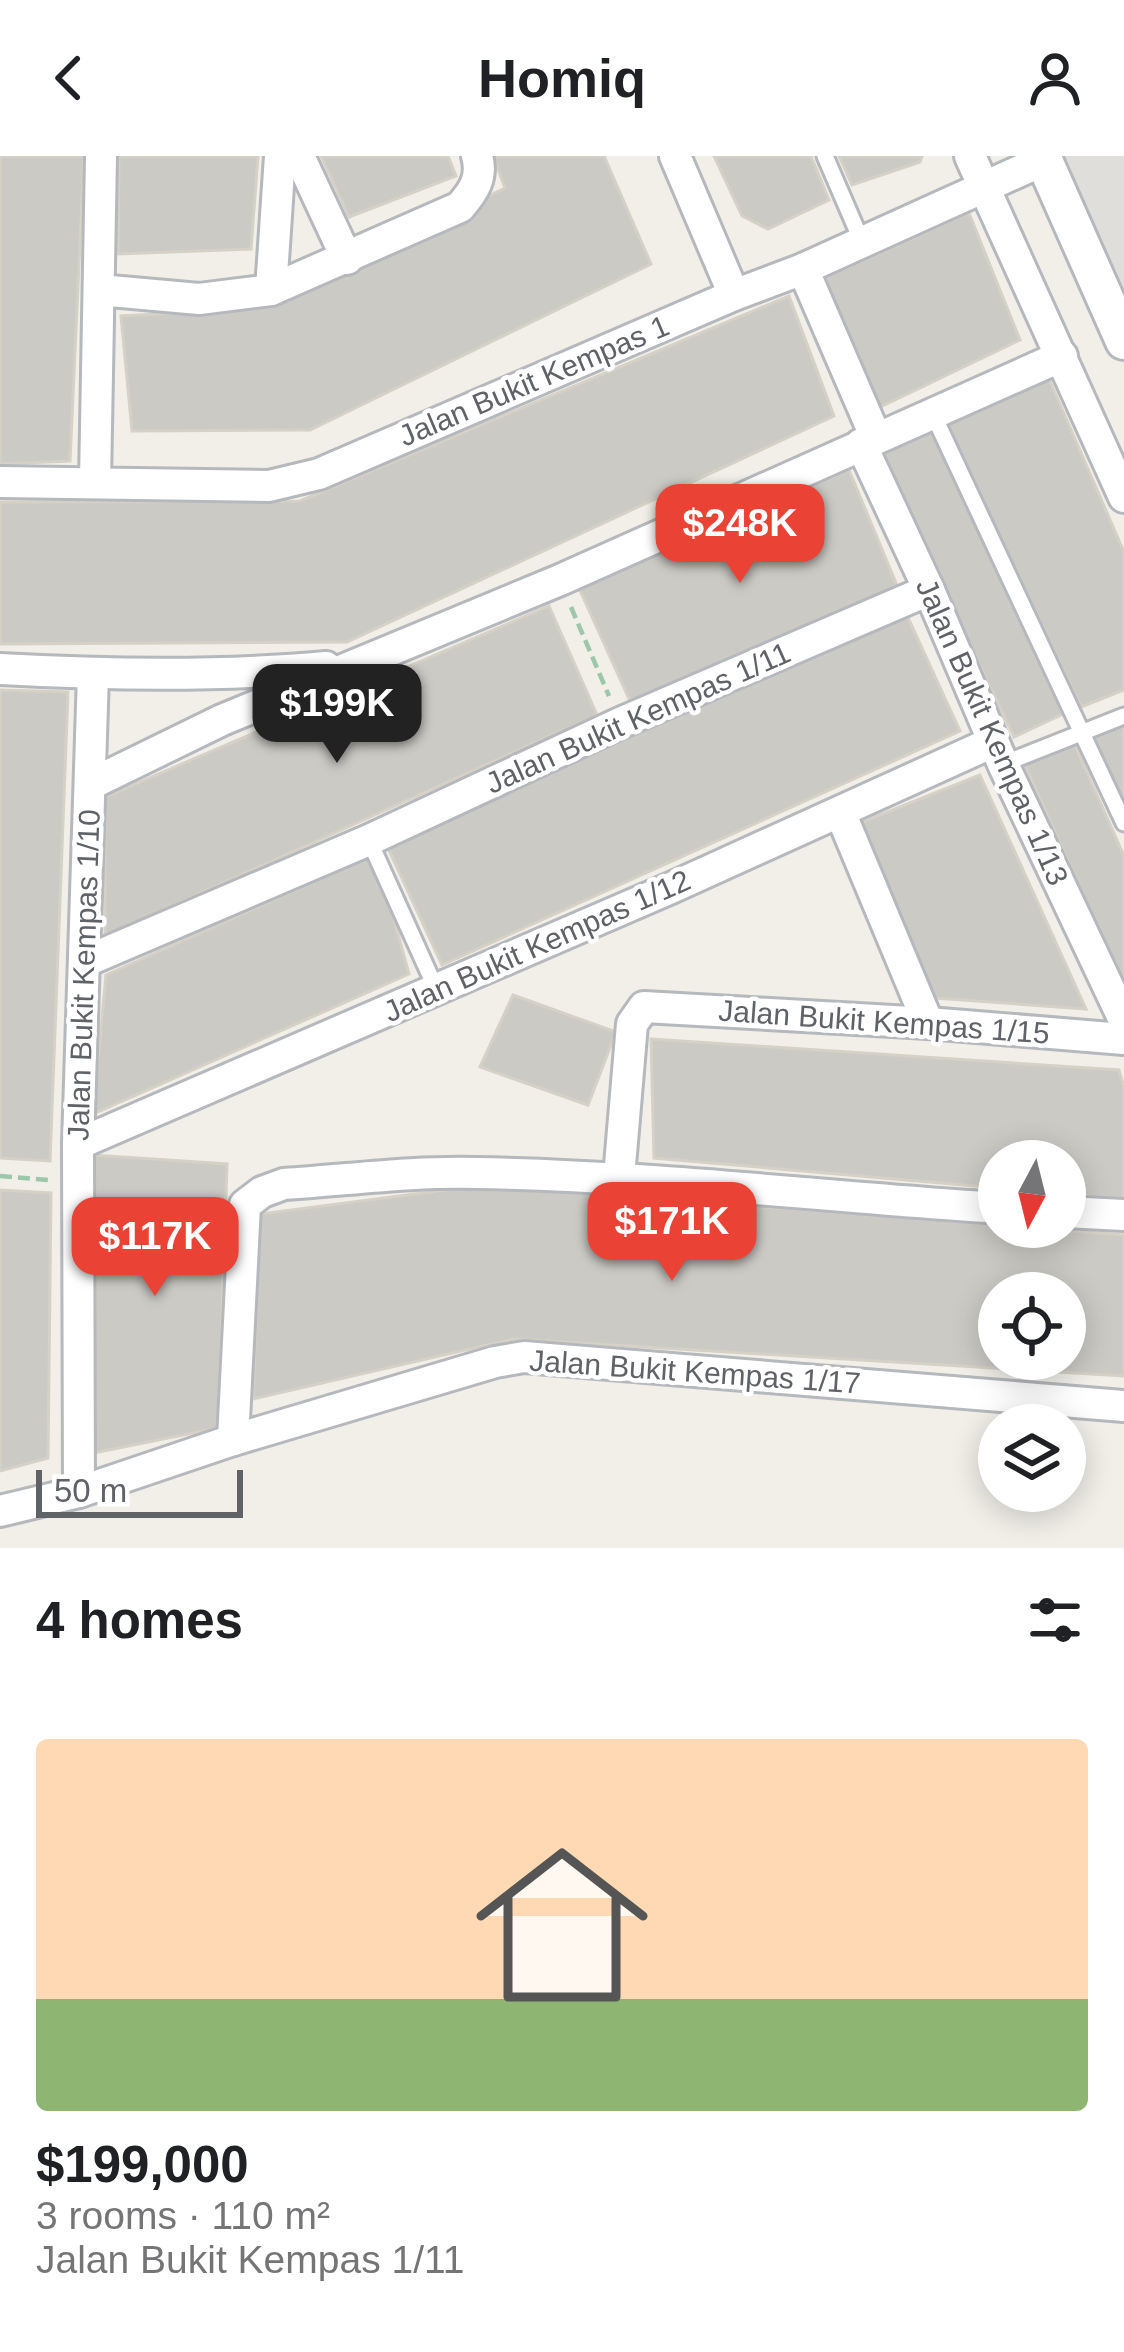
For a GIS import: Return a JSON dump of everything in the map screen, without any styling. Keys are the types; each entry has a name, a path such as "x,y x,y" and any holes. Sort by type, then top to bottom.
{"street":[{"path":"95,482 101,156"},
{"path":"272,290 280,156"},
{"path":"298,156 347,259"},
{"path":"99,290 199,299 272,290 460,207 476,189 477,156"},
{"path":"675,156 734,295"},
{"path":"970,156 1124,497"},
{"path":"1043,158 1124,341"},
{"name":"Jalan Bukit Kempas 1","path":"0,482 269,486 319,474 803,269 1043,158"},
{"name":"Jalan Bukit Kempas 1/13","path":"803,269 868,441 998,753 1124,1020"},
{"path":"91,784 222,720 560,580 1062,356"},
{"name":"Jalan Bukit Kempas 1/11","path":"85,962 929,590"},
{"path":"0,669 93,674 269,672 356,664"},
{"name":"Jalan Bukit Kempas 1/10","path":"79,1492 78,1144 93,674"},
{"name":"Jalan Bukit Kempas 1/12","path":"78,1144 840,812 998,753"},
{"path":"840,812 928,1023"},
{"name":"Jalan Bukit Kempas 1/15","path":"619,1177 632,1024 644,1007 1124,1039"},
{"path":"233,1440 244,1205 284,1184 470,1172 619,1177 978,1207"},
{"path":"1086,1213 1124,1215"},
{"name":"Jalan Bukit Kempas 1/17","path":"0,1511 79,1492 233,1440 524,1357 1124,1406"}],"lane":[{"path":"825,156 862,242"},
{"path":"934,414 1124,824"},
{"path":"998,753 1124,716"},
{"path":"369,840 437,991"}],"path":[{"path":"560,580 620,723"},
{"path":"0,1176 78,1183"}],"shaded area":[{"path":"1048,156 1124,156 1124,313"}],"building":[{"path":"0,156 84,156 70,461 0,464"},
{"path":"119,156 258,156 251,249 118,254"},
{"path":"321,156 448,156 456,176 349,217"},
{"path":"493,156 604,156 651,264 310,430 132,431 121,316 252,309 505,188"},
{"path":"714,156 811,156 829,200 768,229 742,216"},
{"path":"839,156 922,156 920,162 852,185"},
{"path":"969,213 1020,340 872,411 818,281"},
{"path":"789,296 834,416 347,642 0,644 0,502 300,501"},
{"path":"1046,372 1124,552 1124,690 1081,707 944,421"},
{"path":"930,427 1063,714 1014,737 876,450"},
{"path":"849,470 898,588 630,701 579,588"},
{"path":"549,606 597,715 105,936 105,797"},
{"path":"904,609 960,731 442,965 387,846"},
{"path":"0,690 68,692 50,1161 0,1158"},
{"path":"1124,723 1124,810 1090,736"},
{"path":"1073,741 1124,856 1124,986 1024,763"},
{"path":"980,775 1086,1009 935,998 857,824"},
{"path":"376,854 409,974 93,1114 106,975"},
{"path":"513,995 616,1032 588,1105 480,1067"},
{"path":"651,1039 1119,1070 1124,1087 1124,1199 1086,1196 1086,1140 978,1140 978,1186 654,1158"},
{"path":"92,1155 227,1164 218,1428 89,1454"},
{"path":"484,1185 978,1224 978,1248 1086,1248 1086,1232 1124,1235 1124,1376 1086,1374 1086,1272 978,1272 978,1367 513,1339 253,1399 260,1214"},
{"path":"0,1190 51,1193 48,1458 0,1471"}]}
